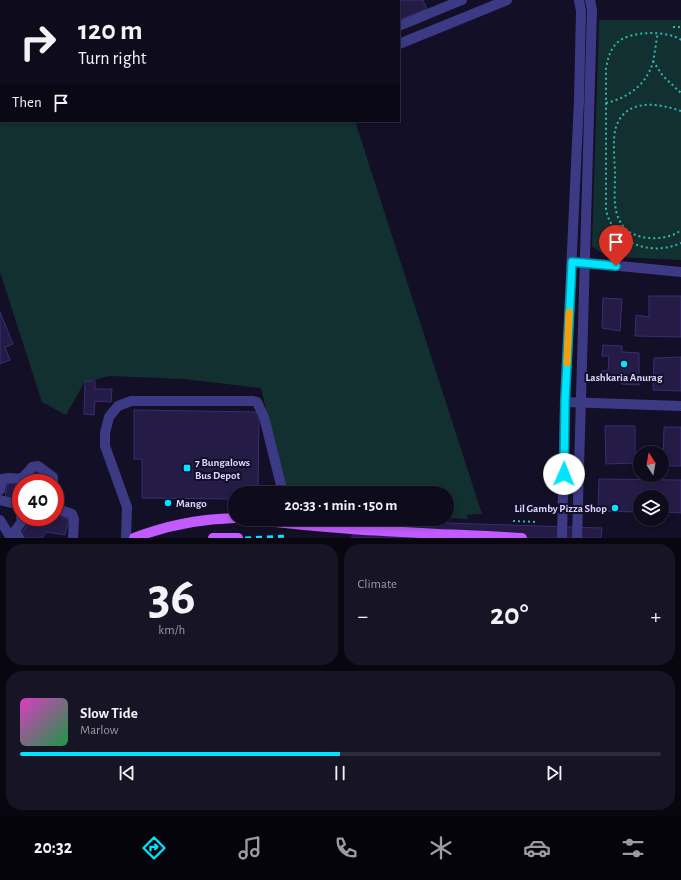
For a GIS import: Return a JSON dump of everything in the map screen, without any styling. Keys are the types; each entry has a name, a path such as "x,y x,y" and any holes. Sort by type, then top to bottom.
{"main road":[{"path":"134,538 149,532 190,522 228,519"},
{"path":"327,526 362,530 522,538"},
{"path":"213,538 238,538"}],"street":[{"path":"400,26 462,0"},
{"path":"400,44 508,0"},
{"path":"562,538 565,402 579,100 581,11 579,0"},
{"path":"577,538 586,263 592,10 590,0"},
{"path":"572,262 681,272"},
{"path":"126,538 127,507 105,446 105,433 109,417 118,406 131,401 257,402 264,417 281,486"},
{"path":"565,402 681,406"},
{"path":"26,474 32,467 38,466 49,474"},
{"path":"0,490 2,479 12,479"},
{"path":"0,500 12,503"},
{"path":"64,511 72,514 74,520 73,538"},
{"path":"563,517 578,517"},
{"path":"0,520 11,538"},
{"path":"18,526 15,531 19,538"}],"path":[{"path":"673,27 681,27"},
{"path":"606,103 616,101 636,89 644,81 651,70 658,33"},
{"path":"681,40 676,36 658,33 627,37 619,41 613,48 608,57 606,68 606,210 608,219 615,230 625,240 636,245 651,248 665,248 681,243"},
{"path":"652,61 663,76 681,93"},
{"path":"681,112 660,106 644,105 633,107 621,118 616,128 615,140 616,214 623,226 628,232 657,238 668,237 681,230"},
{"path":"513,521 538,522"}],"green space":[{"path":"599,20 681,20 681,260 615,257 603,254 592,246"},
{"path":"0,122 355,122 482,514 467,515 468,519 454,518 454,486 283,486 261,388 184,379 109,376 84,383 66,415 42,402 0,272"}],"building":[{"path":"400,0 423,0 427,9 400,20"},
{"path":"649,296 681,296 681,337 635,336 636,315 649,317"},
{"path":"603,298 622,299 620,331 602,328"},
{"path":"0,312 13,344 5,347 10,360 0,364"},
{"name":"Lashkaria Anurag","path":"603,345 622,346 622,352 639,353 639,385 621,384 621,381 602,380 602,371 608,371 609,356 602,356"},
{"path":"681,357 681,391 653,390 654,358"},
{"path":"85,381 95,381 95,389 112,389 111,402 95,401 94,415 84,414"},
{"path":"134,410 259,412 258,486 228,486 228,499 142,498 142,459 134,459"},
{"path":"605,426 635,426 633,463 606,464"},
{"path":"664,427 681,427 681,466 669,466 669,446 664,446"},
{"path":"36,469 43,474 33,474"},
{"path":"599,479 633,479 633,482 669,482 669,480 681,480 681,513 669,512 669,490 633,490 633,512 598,511"},
{"path":"7,483 12,484 12,499 5,498"},
{"path":"64,517 69,519 65,535 46,532 42,538 22,538 19,536 26,526 64,526"},
{"path":"454,523 602,528 601,538 352,538 353,526 454,526"}],"railway":[{"path":"245,538 289,536"}],"slow traffic":[{"path":"567,363 569,312"}],"place":[{"name":"Lashkaria Anurag","path":"624,364"},
{"name":"7 Bungalows Bus Depot","path":"187,468"},
{"name":"Mango","path":"168,503"},
{"name":"Lil Gamby Pizza Shop","path":"615,508"}],"route":[{"path":"564,474 565,402 572,262 616,266"}]}
